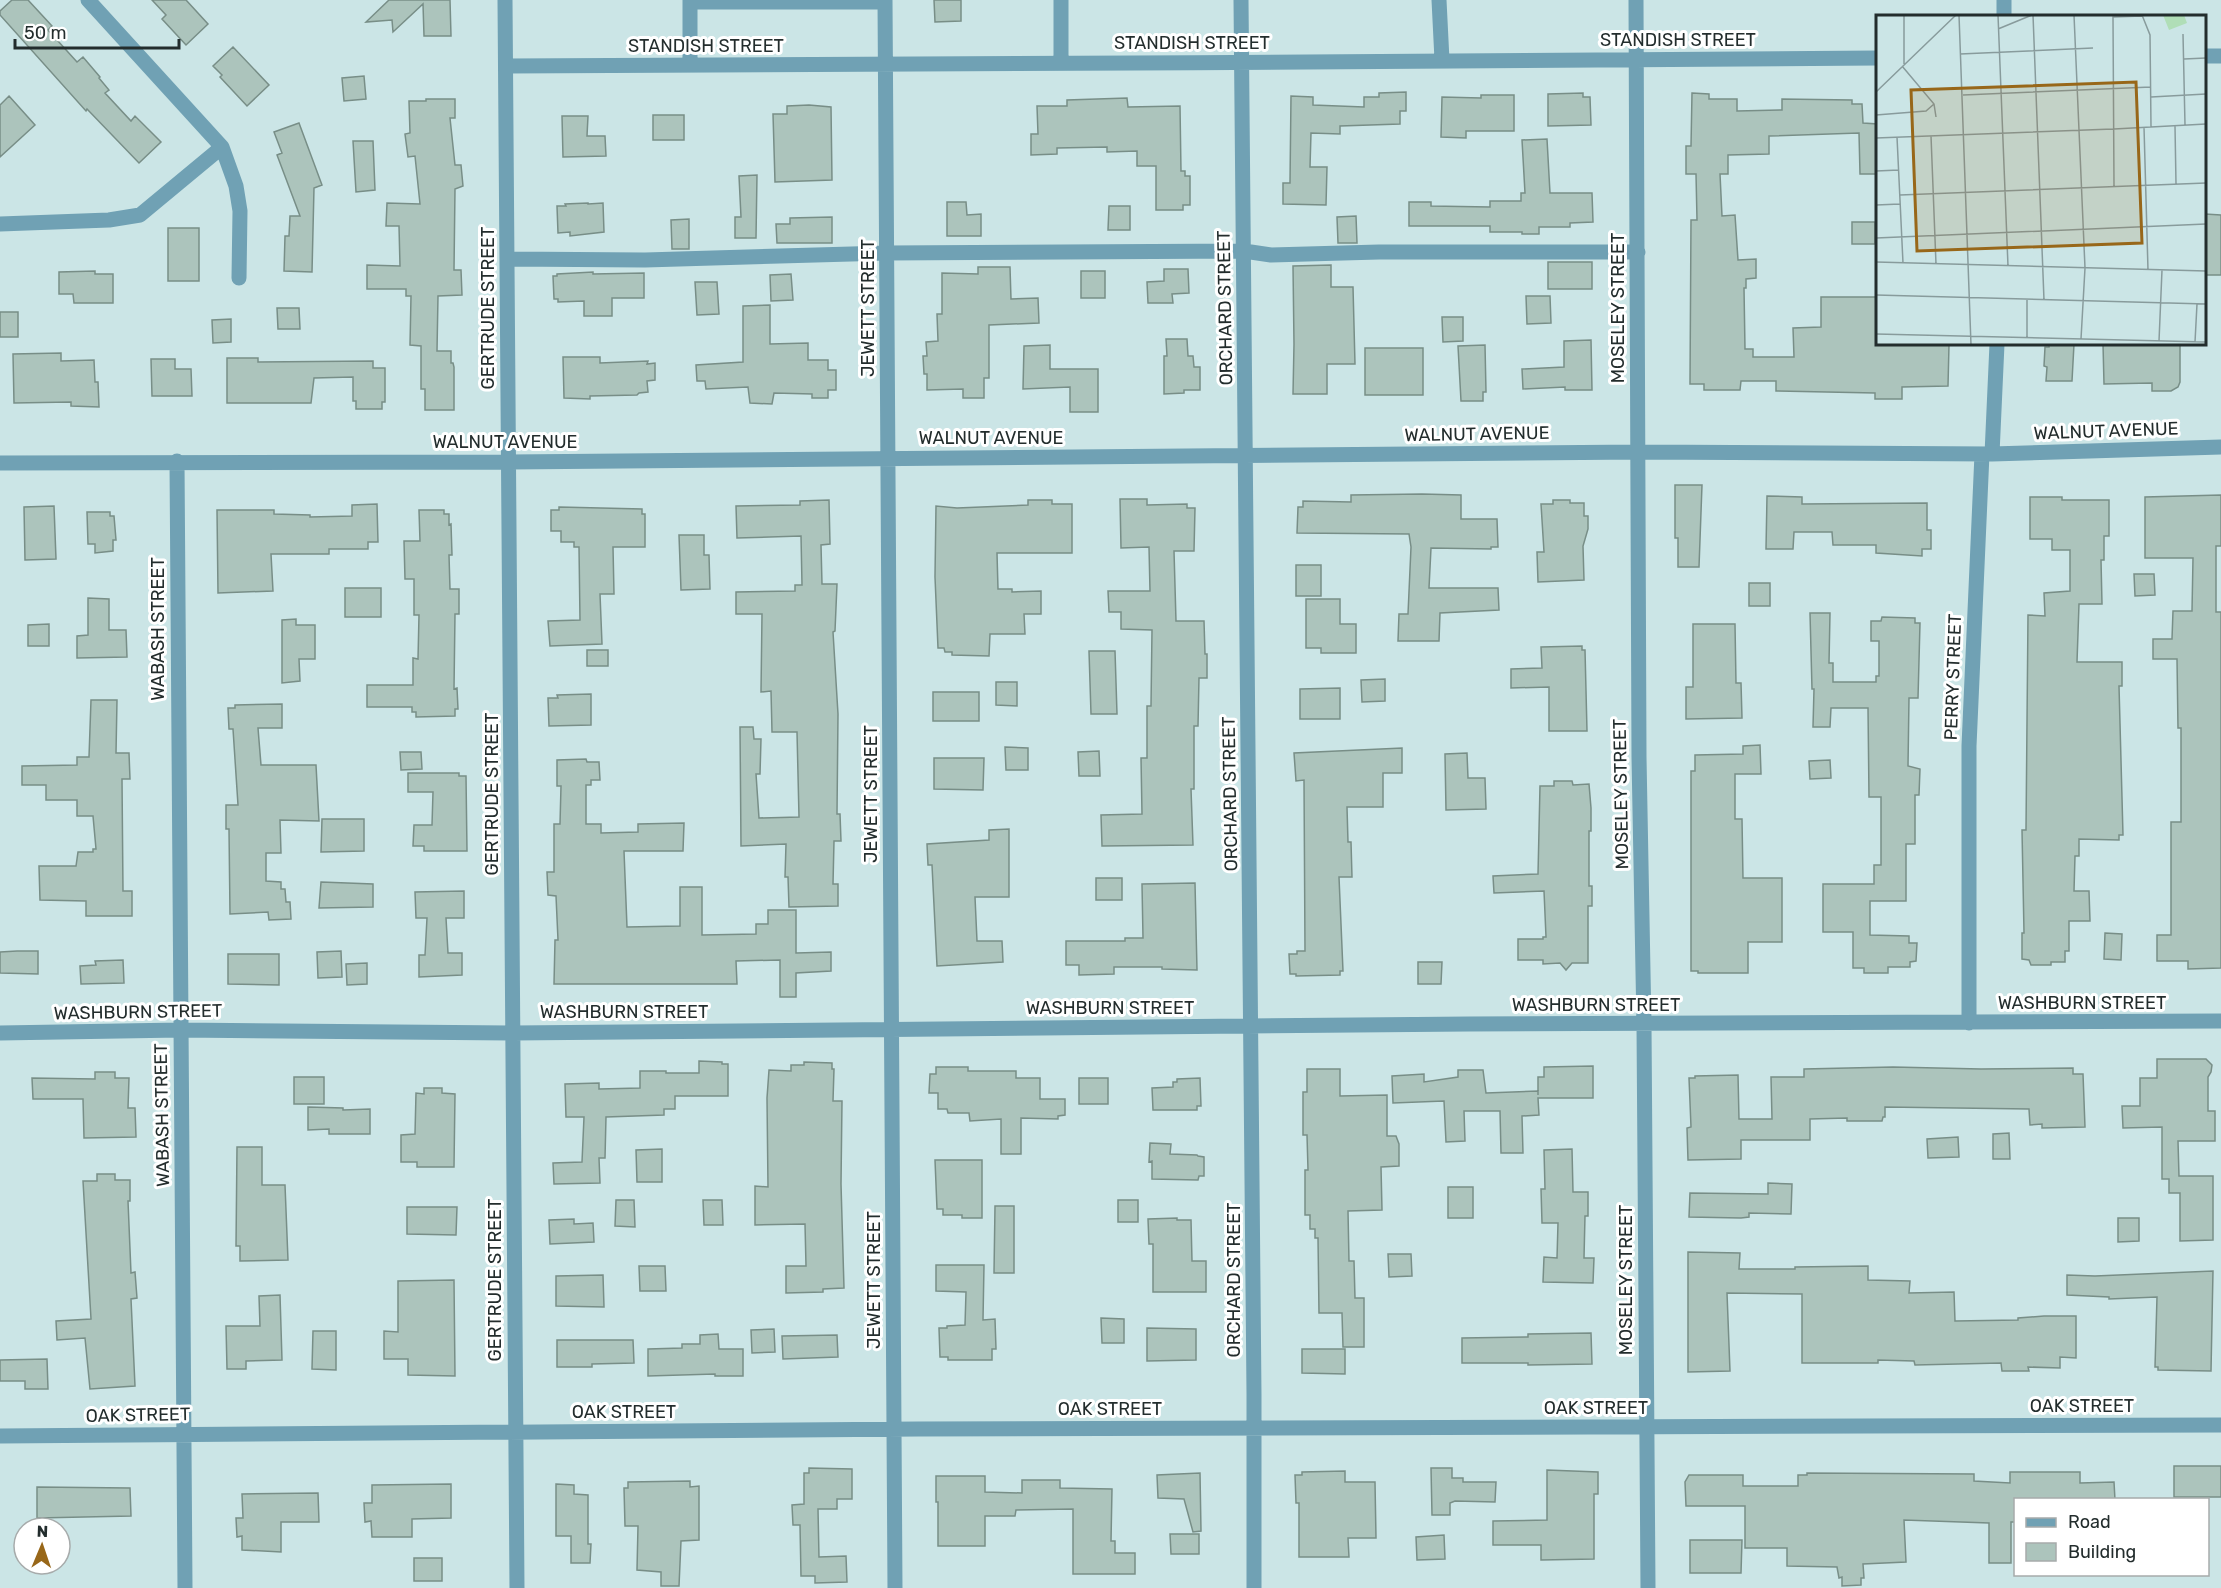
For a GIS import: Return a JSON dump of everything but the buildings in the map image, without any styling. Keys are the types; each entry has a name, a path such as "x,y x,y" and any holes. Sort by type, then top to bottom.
{"street":[{"path":"88,0 222,147 236,186 240,211 239,278"},
{"name":"GERTRUDE STREET","path":"505,0 517,1588"},
{"path":"1061,0 1061,63"},
{"name":"ORCHARD STREET","path":"1241,0 1255,1428 1254,1588"},
{"path":"1439,0 1442,60"},
{"name":"MOSELEY STREET","path":"1636,0 1639,757 1644,1025 1648,1588"},
{"path":"690,65 690,1 885,1"},
{"name":"JEWETT STREET","path":"885,1 895,1588"},
{"name":"STANDISH STREET","path":"506,66 1876,58"},
{"path":"0,224 109,220 140,215 222,147"},
{"path":"507,259 645,260 887,253 1244,251 1271,255 1379,252 1638,252"},
{"name":"PERRY STREET","path":"1969,1023 1969,746 1987,454 1997,345"},
{"name":"WALNUT AVENUE","path":"0,463 508,462 1639,452 1987,454 2221,447"},
{"name":"WABASH STREET","path":"177,461 185,1588"},
{"name":"WASHBURN STREET","path":"0,1033 180,1030 513,1033 2221,1021"},
{"name":"OAK STREET","path":"0,1436 184,1433 2221,1425"}]}
